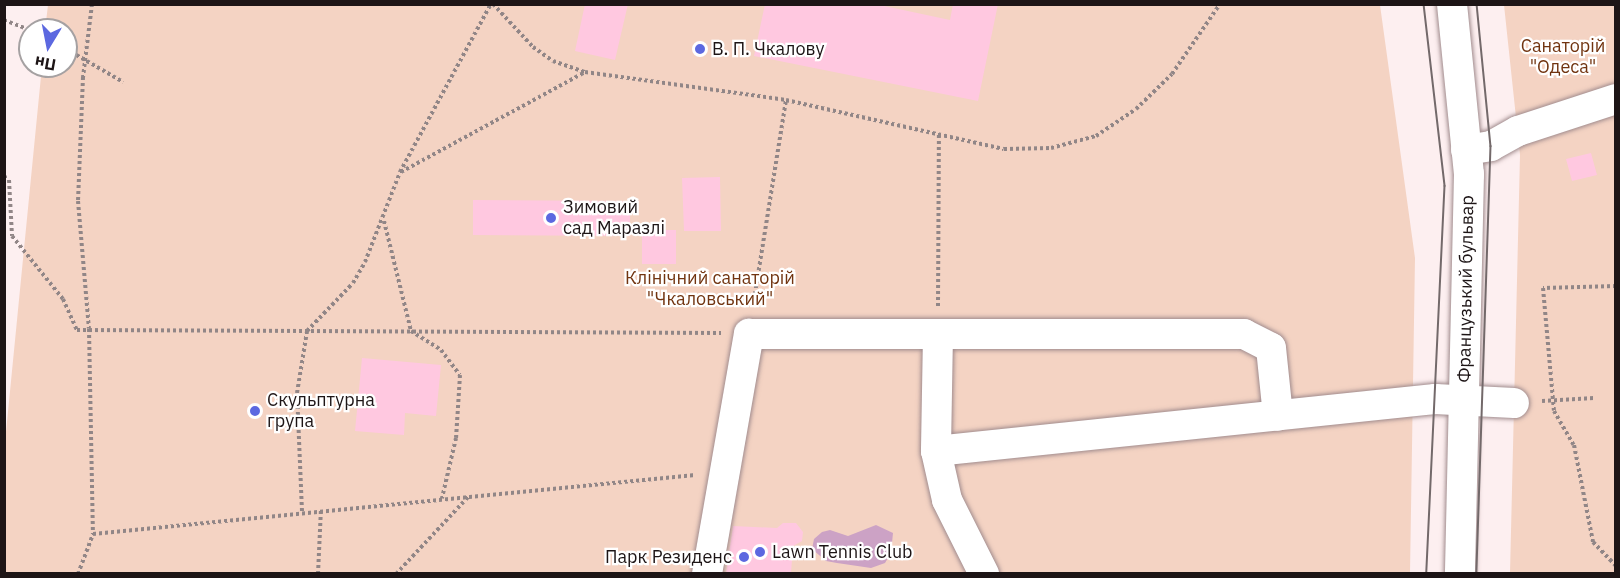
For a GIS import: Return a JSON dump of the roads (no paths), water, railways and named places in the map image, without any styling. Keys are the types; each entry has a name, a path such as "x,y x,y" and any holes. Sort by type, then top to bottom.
{"street":[{"name":"Французький бульвар","path":"1452,4 1466,150 1460,573"},
{"path":"1466,150 1491,146 1518,131 1616,99"},
{"path":"707,573 748,334 1244,334 1271,348 1278,416"},
{"path":"938,334 936,451 947,500 984,573"},
{"path":"936,451 1463,399 1514,402"}],"tram line":[{"path":"1424,4 1445,186 1427,574"},
{"path":"1477,4 1491,146 1477,574"}],"place":[{"name":"В. П. Чкалову","path":"700,49"},
{"name":"Зимовий сад Маразлі","path":"551,218"},
{"name":"Скульптурна група","path":"255,411"},
{"name":"Lawn Tennis Club","path":"760,552"},
{"name":"Парк Резиденс","path":"744,557"}],"park label":[{"name":"Санаторій \"Одеса\"","path":"1563,57"},
{"name":"Клінічний санаторій \"Чкаловський\"","path":"710,289"}]}
